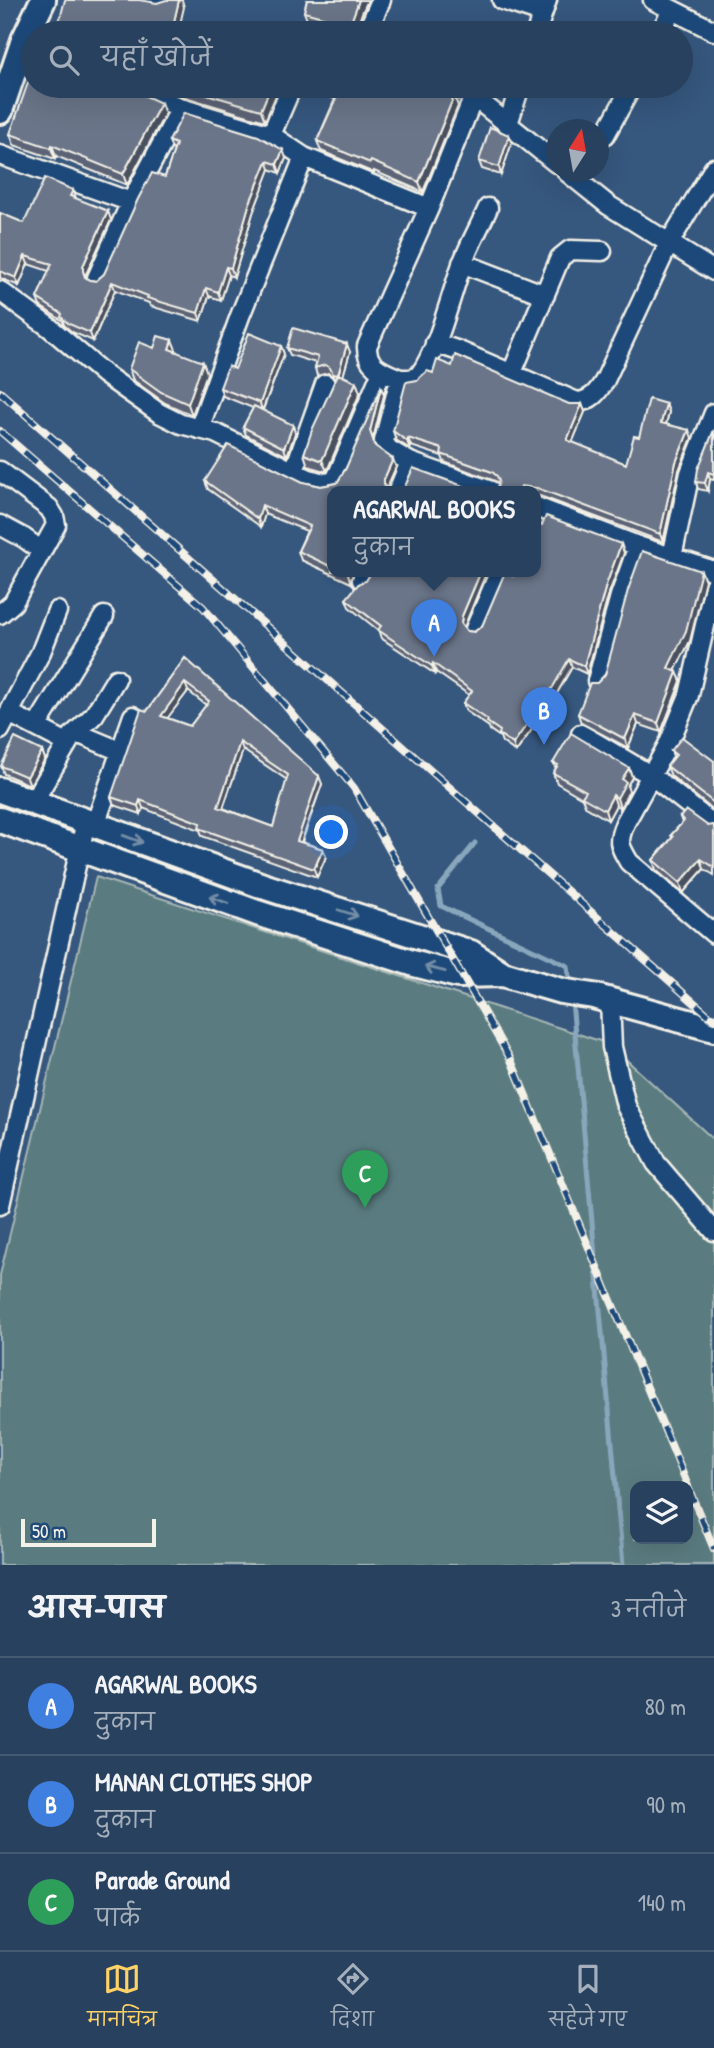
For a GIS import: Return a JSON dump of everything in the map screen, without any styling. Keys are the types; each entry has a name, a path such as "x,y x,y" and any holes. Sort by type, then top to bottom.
{"main road":[{"path":"32,21 43,0"},
{"path":"0,111 19,48"},
{"path":"0,790 266,887 471,953 503,974 714,1029"},
{"path":"0,820 257,913 415,964 458,975 503,974"}],"street":[{"path":"372,21 381,0"},
{"path":"502,0 544,7"},
{"path":"653,0 714,31"},
{"path":"666,21 672,10"},
{"path":"158,98 181,108 271,135 304,157 429,208"},
{"path":"271,135 287,98"},
{"path":"473,98 429,208 368,346 367,354 376,368 400,379 418,377 435,343 462,263 488,208"},
{"path":"476,98 546,155"},
{"path":"508,124 516,98"},
{"path":"609,128 625,98"},
{"path":"97,278 131,202 181,108"},
{"path":"0,155 131,202"},
{"path":"199,429 240,316 304,157"},
{"path":"435,343 577,402 587,402 605,380 669,243 714,168"},
{"path":"579,182 608,205 714,271"},
{"path":"511,375 560,258 570,250 602,251"},
{"path":"462,263 545,295"},
{"path":"0,291 159,414 181,424 215,433 309,479 323,483 334,482 382,371"},
{"path":"400,379 384,441 388,449 410,462 477,486"},
{"path":"294,471 325,384"},
{"path":"672,557 690,473 714,413"},
{"path":"400,486 410,462"},
{"path":"0,471 49,508 56,525 13,603 0,614"},
{"path":"541,509 638,546 714,570"},
{"path":"0,525 42,551"},
{"path":"597,681 620,596 638,546"},
{"path":"475,629 497,577"},
{"path":"714,586 689,695 670,741 619,837 620,846 629,862 714,934"},
{"path":"0,730 8,702 41,652 57,611"},
{"path":"36,727 104,616"},
{"path":"33,802 72,738 94,715 116,679"},
{"path":"8,702 36,727 120,751"},
{"path":"0,1205 79,849 133,716"},
{"path":"581,734 652,776 714,825"},
{"path":"601,999 626,1105 656,1163 714,1231"}],"green space":[{"path":"96,877 609,1044 714,1140 714,1565 0,1565 0,1275"}],"building":[{"path":"65,0 139,0 157,3 179,0 174,21 59,21"},
{"path":"307,0 359,0 351,21 329,21 330,19 304,12"},
{"path":"23,98 150,98 161,103 123,174 52,145 51,148 10,134"},
{"path":"220,98 266,98 261,110"},
{"path":"336,98 453,98 419,182 317,141"},
{"path":"184,113 258,136 283,150 277,164 267,161 249,205 231,268 226,267 218,292 206,288 198,313 147,298 148,296 112,282 90,333 69,324 61,317 62,314 37,298 52,264 25,256 16,278 0,271 0,213 24,223 45,178 73,190 70,196 108,211 83,266 85,277 96,281 104,274 152,173 165,177 176,144 169,141"},
{"path":"490,127 509,135 499,167 479,161"},
{"path":"293,328 347,344 338,375 333,374 325,365 315,368 318,357 287,348"},
{"path":"249,333 281,346 260,403 220,388 228,366 235,369"},
{"path":"158,336 172,340 169,349 203,362 188,404 161,392 129,369 139,342 154,348"},
{"path":"455,355 569,404 582,404 567,440 626,464 634,436 639,437 649,399 666,404 661,423 689,430 676,462 660,534 541,489 541,486 498,486 499,481 492,472 441,454 442,449 408,438 407,441 393,431 406,382 417,380 427,371 433,373 437,360 452,366"},
{"path":"338,374 356,382 320,460 304,454"},
{"path":"381,387 370,431 375,446 393,459 384,479 385,486 327,486 327,565 298,551 310,526 262,505 258,519 205,481 228,445 303,482 321,486 337,483"},
{"path":"254,406 293,425 284,448 243,427"},
{"path":"714,430 714,474 708,472 705,483 696,482 698,469"},
{"path":"413,468 463,486 405,486"},
{"path":"546,516 621,544 606,585 584,666 569,659 513,744 499,734 500,731 487,722 488,720 463,703 472,691 433,663 432,666 378,630 381,626 346,599 359,583 366,581 368,577 478,577 461,623 467,631 474,632 482,626 503,577 541,577 542,525"},
{"path":"642,551 701,571 686,631 668,668 677,672 658,723 635,715 625,739 578,714 590,683 597,683 605,675 628,590"},
{"path":"185,658 319,776 297,841 323,849 314,869 199,828 200,823 140,800 138,806 111,797 141,709 147,711","holes":["185,683 209,701 190,726 161,716","240,742 288,775 273,827 218,807"]},
{"path":"571,733 629,768 622,779 626,782 617,798 613,795 605,810 582,797 586,791 553,773 558,765 553,763"},
{"path":"682,737 714,761 714,803 667,766 676,755 671,751"},
{"path":"15,738 42,751 27,777 1,766"},
{"path":"686,810 708,826 714,825 714,867 701,859 680,883 653,860 684,821 680,817"}],"waterway":[{"path":"475,843 438,889 441,906 568,966 570,984"},
{"path":"572,1001 623,1565"}],"railway":[{"path":"0,392 714,1020"},
{"path":"0,431 203,607 354,788 511,1060 686,1481"},
{"path":"693,1499 714,1549"}],"place":[{"name":"AGARWAL BOOKS","path":"434,657"},
{"name":"MANAN CLOTHES SHOP","path":"544,745"},
{"name":"Parade Ground","path":"365,1208"}]}
